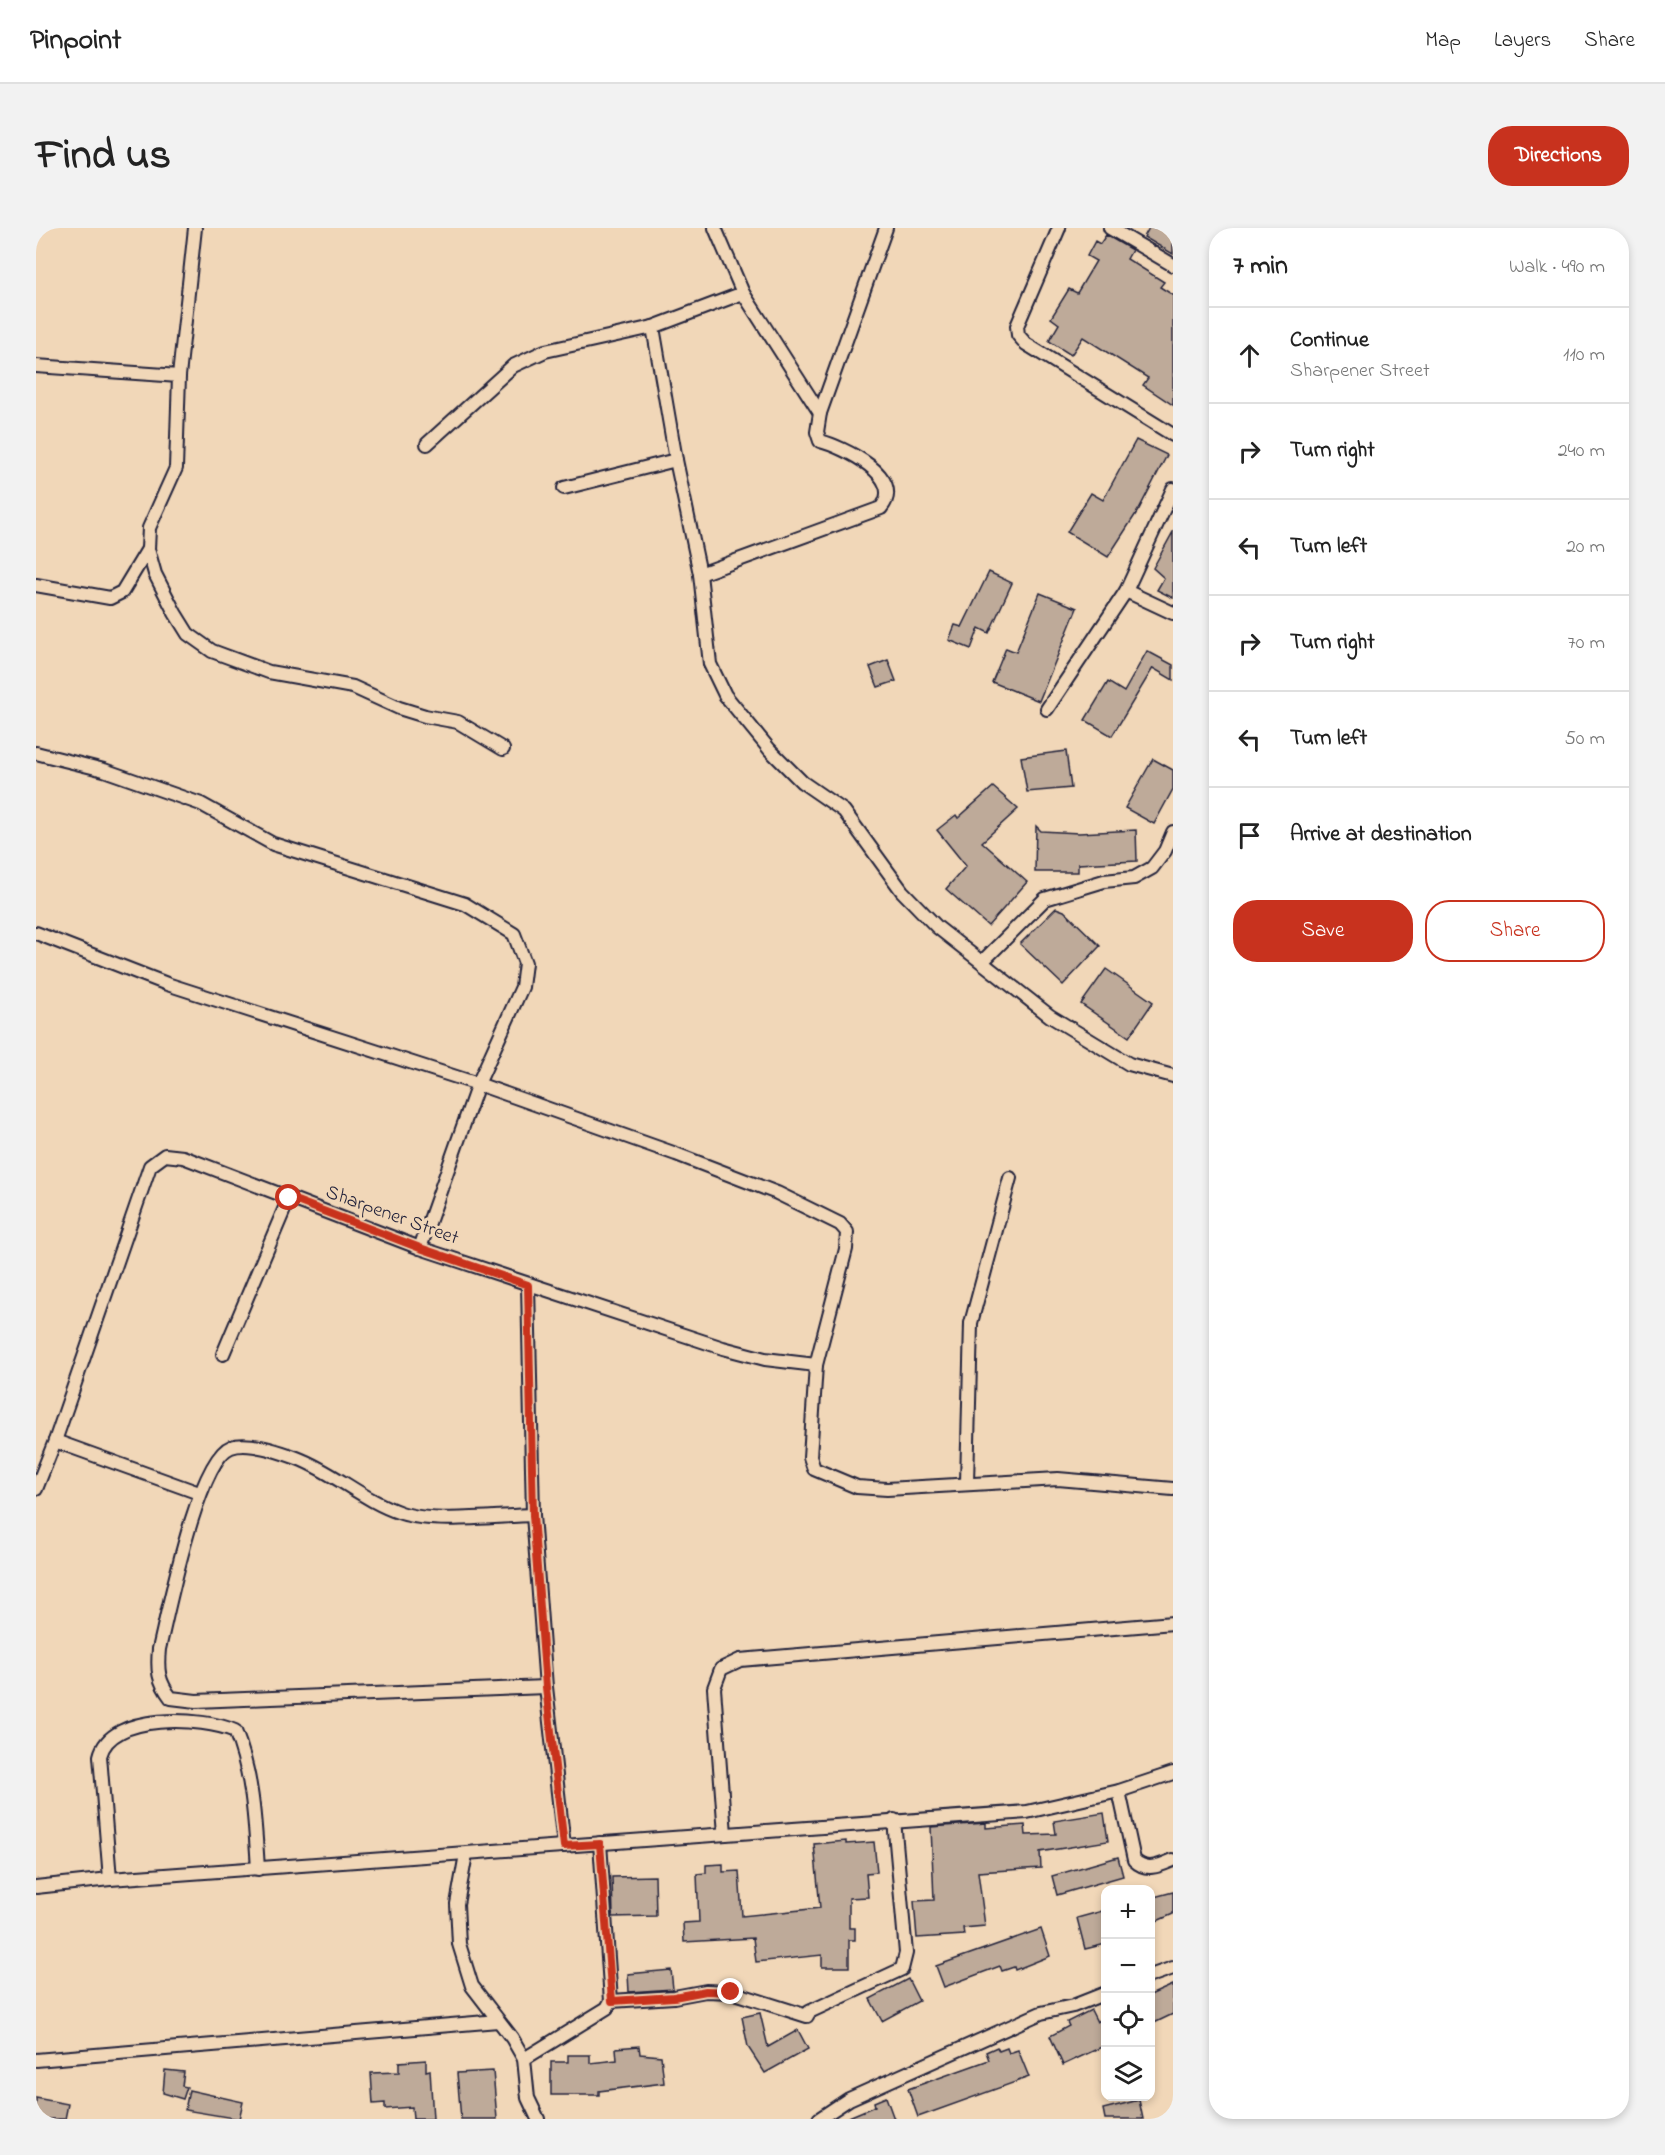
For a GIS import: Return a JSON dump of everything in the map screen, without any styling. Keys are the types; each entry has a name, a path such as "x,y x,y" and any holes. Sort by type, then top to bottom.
{"street":[{"path":"195,228 179,376 176,468 149,528 148,549 154,574 188,634 212,651 270,672 353,687 416,714 458,722 503,749"},
{"path":"715,228 743,293 820,413"},
{"path":"700,574 880,508 886,502 887,495 883,478 858,457 820,441 817,432 820,413 886,228"},
{"path":"1059,228 1017,326 1018,335 1026,344 1173,435"},
{"path":"1110,228 1173,265"},
{"path":"427,444 513,366 545,351 653,327 743,293"},
{"path":"653,327 676,460 700,574 710,664 725,695 770,750 802,782 844,811 902,891 937,927 1050,1016 1129,1064 1173,1076"},
{"path":"36,366 179,376"},
{"path":"564,488 676,460"},
{"path":"1047,710 1126,591 1173,489"},
{"path":"36,585 110,598 122,592 148,549"},
{"path":"1126,591 1173,613"},
{"path":"36,753 104,770 201,804 273,844 465,904 514,934 525,963 522,987 478,1084 420,1248"},
{"path":"982,963 1045,899 1104,881 1134,878 1152,868 1165,851 1173,832"},
{"path":"36,933 167,984 478,1084 777,1193 840,1224 848,1232 846,1249 816,1365 810,1457 814,1469 857,1487 887,1489 1058,1479 1173,1489"},
{"name":"Sharpener Street","path":"36,1487 55,1441 150,1166 165,1155 183,1157 420,1248 723,1348 765,1359 816,1365"},
{"path":"967,1483 971,1323 1010,1178"},
{"path":"223,1354 289,1198"},
{"path":"528,1285 533,1515 546,1687 564,1846"},
{"path":"55,1441 199,1493"},
{"path":"533,1515 449,1517 404,1514 378,1504 332,1475 297,1458 248,1445 230,1447 216,1460 199,1493 159,1649 157,1672 161,1686 171,1698 196,1701 546,1687"},
{"path":"725,1834 714,1688 721,1669 740,1660 1173,1623"},
{"path":"110,1879 100,1756 102,1746 118,1734 148,1722 201,1721 219,1724 235,1731 245,1755 255,1817 258,1869"},
{"path":"36,1887 110,1879 1027,1812 1119,1791 1173,1773"},
{"path":"1119,1791 1134,1860 1140,1866 1156,1867 1173,1860"},
{"path":"612,2001 674,1997 706,1991 731,1992 807,2016 809,2012 902,1969 906,1953 894,1820"},
{"path":"524,2059 563,2038 607,2008 612,2001 600,1844"},
{"path":"466,1854 457,1904 459,1944 472,1986 524,2059 528,2098 538,2119"},
{"path":"1155,1974 1173,1968"},
{"path":"819,2119 849,2099 1031,2018 1101,1995"},
{"path":"36,2061 498,2020"}],"building":[{"path":"1149,228 1173,228 1173,254 1144,237"},
{"path":"1106,235 1132,250 1127,259 1164,282 1160,287 1173,295 1173,405 1143,385 1148,378 1083,337 1071,355 1049,341 1059,324 1051,318 1069,289 1077,293 1096,261 1087,256 1095,241 1100,244"},
{"path":"1136,440 1167,455 1139,509 1108,557 1067,532 1091,493 1103,500"},
{"path":"1173,532 1173,598 1157,590 1164,578 1153,568"},
{"path":"989,572 1012,583 989,633 979,628 971,649 949,640 955,625 962,627"},
{"path":"1040,593 1077,608 1039,701 992,682 1006,648 1016,652"},
{"path":"1147,651 1173,665 1173,680 1153,668 1112,736 1085,720 1108,682 1124,692"},
{"path":"888,660 896,681 878,687 870,667"},
{"path":"1066,751 1071,788 1027,792 1021,757"},
{"path":"1153,759 1173,770 1173,789 1154,824 1125,808"},
{"path":"993,787 1018,809 982,842 1027,882 988,926 946,889 966,866 937,830 956,815 958,818"},
{"path":"1036,826 1041,831 1079,833 1136,830 1137,861 1078,864 1078,872 1035,872"},
{"path":"1056,908 1064,911 1100,946 1063,985 1020,944"},
{"path":"1106,969 1153,1002 1129,1037 1081,1004"},
{"path":"1104,1813 1108,1841 1040,1852 1041,1868 978,1872 985,1926 963,1928 964,1935 917,1938 914,1901 934,1900 931,1827 986,1823 986,1828 1025,1825 1026,1835 1056,1834 1054,1821"},
{"path":"846,1841 846,1844 874,1842 877,1872 866,1873 868,1897 849,1898 849,1928 855,1928 855,1940 849,1940 849,1967 822,1967 822,1955 756,1962 753,1938 684,1942 683,1923 699,1922 697,1874 706,1873 706,1865 723,1864 723,1872 739,1871 742,1916 820,1908 814,1844"},
{"path":"1118,1857 1123,1876 1057,1895 1052,1876"},
{"path":"655,1876 656,1916 613,1917 612,1877"},
{"path":"1173,1892 1173,1914 1155,1922 1155,1897"},
{"path":"1101,1911 1101,1945 1085,1949 1077,1918"},
{"path":"1041,1929 1050,1956 1015,1970 1014,1967 1002,1971 1000,1966 944,1987 936,1966"},
{"path":"671,1970 673,1989 629,1992 628,1974"},
{"path":"908,1979 919,2001 882,2021 870,1999"},
{"path":"1173,1985 1173,2014 1155,2023 1155,1993"},
{"path":"1091,2010 1097,2022 1101,2020 1101,2047 1063,2065 1050,2036 1069,2026 1067,2022"},
{"path":"760,2013 768,2047 798,2030 808,2049 765,2073 748,2047 742,2017"},
{"path":"639,2046 640,2054 661,2056 664,2083 599,2091 599,2095 551,2095 551,2062 568,2062 568,2055 590,2055 590,2063 617,2060 616,2048"},
{"path":"997,2047 999,2051 1007,2048 1009,2053 1018,2050 1029,2077 918,2117 908,2089 989,2060 986,2052"},
{"path":"426,2060 426,2071 430,2070 433,2119 413,2119 412,2107 385,2109 385,2103 373,2104 371,2073 399,2072 399,2062"},
{"path":"165,2070 184,2072 182,2086 187,2087 183,2099 163,2093"},
{"path":"493,2071 497,2119 461,2119 457,2073"},
{"path":"189,2090 243,2102 239,2119 185,2110"},
{"path":"886,2097 894,2119 844,2119 875,2106 874,2102"},
{"path":"36,2098 68,2104 65,2119 36,2119"},
{"path":"1139,2101 1143,2119 1105,2119 1103,2109"}],"route":[{"path":"289,1198 420,1248 528,1285 533,1515 546,1687 564,1846 600,1844 612,2001 674,1997 706,1991 731,1992"}]}
